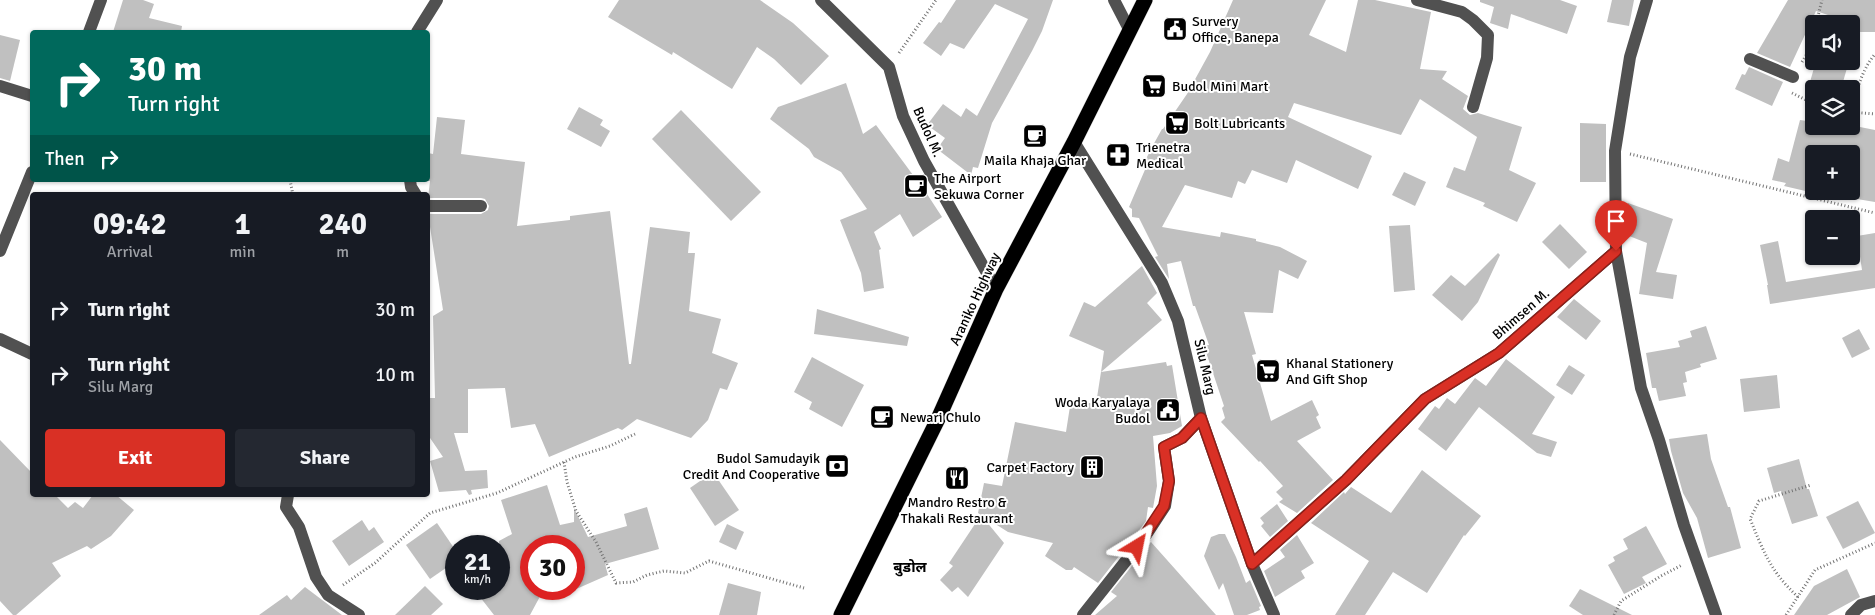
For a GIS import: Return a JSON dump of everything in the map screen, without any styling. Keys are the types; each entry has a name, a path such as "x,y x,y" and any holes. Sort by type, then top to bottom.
{"highway":[{"name":"Araniko Highway","path":"841,615 938,419 996,289 1074,142 1145,0"}],"street":[{"path":"90,30 101,0"},
{"path":"417,30 437,0"},
{"name":"Budol M.","path":"821,0 889,67 904,116 924,161 996,289"},
{"path":"1114,0 1130,31"},
{"path":"1417,0 1462,12 1488,35 1487,58 1473,108"},
{"path":"1648,0 1630,57 1615,151 1616,251 1641,388 1716,615"},
{"path":"1750,59 1793,77"},
{"path":"0,86 30,95"},
{"name":"Silu Marg","path":"1074,142 1162,283 1178,322 1201,418 1252,564 1274,615"},
{"path":"0,251 30,177"},
{"path":"430,206 481,206"},
{"name":"Bhimsen M.","path":"1252,564 1346,480 1425,399 1499,353 1616,251"},
{"path":"0,339 30,353"},
{"path":"1083,615 1139,544 1164,506 1169,481 1164,447 1182,438 1201,418"},
{"path":"288,497 286,507 299,527 316,577 328,595 359,615"},
{"path":"1851,615 1861,605 1875,601"}],"path":[{"path":"889,67 936,0"},
{"path":"1818,15 1822,0"},
{"path":"1860,80 1868,62 1875,54"},
{"path":"1860,113 1875,114"},
{"path":"1615,151 1875,213"},
{"path":"328,595 375,563 430,513 497,493 564,462 610,446 635,434"},
{"path":"564,462 567,482 576,511 596,542 616,583 633,582 646,575 664,571 686,573 709,561 804,588"},
{"path":"1798,597 1784,584 1769,564 1750,519 1759,501 1811,485"},
{"path":"1786,615 1815,570 1875,543"},
{"path":"1614,615 1621,601 1661,576 1696,558"}],"building":[{"path":"123,0 143,0 154,4 149,18 182,26 181,30 114,30"},
{"path":"619,0 760,0 793,23 829,56 801,85 774,59 757,47 732,89 673,52 672,55 608,17"},
{"path":"956,0 1053,0 1042,31 992,123 978,168 973,167 971,175 937,149 945,138 927,125 943,104 961,117 966,108 977,116 1028,19 995,4 964,49 950,43 941,56 923,43 939,22 941,23"},
{"path":"1233,0 1326,0 1309,35 1346,52 1358,0 1375,0 1431,12 1420,69 1447,71 1442,79 1468,96 1463,109 1470,115 1478,113 1522,127 1509,170 1536,183 1517,222 1483,206 1485,203 1446,187 1454,167 1465,171 1477,137 1420,99 1401,135 1294,103 1288,117 1372,156 1358,189 1296,160 1287,183 1252,170 1245,184 1238,181 1232,198 1185,185 1162,227 1220,237 1221,232 1256,239 1256,241 1280,247 1307,261 1298,279 1279,270 1273,313 1244,312 1256,354 1252,355 1271,421 1312,400 1319,415 1316,417 1321,428 1297,441 1333,480 1297,513 1279,502 1283,499 1276,492 1283,486 1221,422 1225,418 1222,408 1224,406 1204,346 1209,345 1195,306 1193,306 1181,261 1167,264 1169,279 1155,257 1158,256 1139,218 1132,217 1132,209 1129,207 1147,165 1144,163 1152,147 1162,129 1187,94 1210,52"},
{"path":"1480,0 1560,0 1577,6 1567,34 1511,14 1508,29 1490,23 1494,7 1480,2"},
{"path":"1612,0 1634,0 1629,26 1607,22"},
{"path":"1788,0 1875,0 1875,32 1860,32 1860,15 1828,15 1816,11 1814,15 1805,15 1805,35 1790,67 1757,53"},
{"path":"0,35 20,40 10,81 0,78"},
{"path":"1749,67 1783,82 1772,106 1735,89 1742,74 1745,75"},
{"path":"1813,70 1846,70 1844,80 1811,80"},
{"path":"846,83 863,134 876,125 942,217 913,237 900,214 874,232 881,249 879,250 884,288 864,292 861,273 840,220 867,209 841,172 814,157 809,149 770,119 778,107"},
{"path":"579,107 603,120 600,125 610,131 601,147 567,129"},
{"path":"681,110 761,192 731,221 652,139"},
{"path":"437,117 465,120 461,154 525,162 517,226 570,220 570,216 610,211 629,364 631,364 650,227 690,232 688,253 695,253 689,311 721,319 712,353 738,363 727,390 720,388 708,420 691,438 637,419 622,430 618,428 549,457 535,424 511,428 505,388 468,389 468,433 454,433 465,471 487,470 488,488 471,490 472,494 469,495 466,490 439,492 430,461 443,457 430,438 430,398 435,398 433,316 443,310 430,227 430,214 481,214 488,210 489,206 485,199 481,198 430,198 430,153 433,154"},
{"path":"1800,120 1805,121 1805,135 1860,135 1860,127 1875,130 1875,202 1860,200 1860,145 1805,145 1805,191 1784,186 1786,183 1772,180 1778,158 1789,162"},
{"path":"1580,123 1606,124 1606,182 1580,182"},
{"path":"1404,172 1426,182 1415,206 1392,195"},
{"path":"1628,203 1673,219 1656,272 1677,275 1673,299 1639,294 1647,243 1624,234"},
{"path":"1560,224 1587,252 1569,269 1542,242"},
{"path":"1410,225 1415,290 1394,292 1389,226"},
{"path":"1875,233 1875,288 1770,304 1760,245 1778,241 1786,282 1862,270 1860,236"},
{"path":"1498,253 1500,255 1478,302 1462,321 1432,295 1451,275 1465,286"},
{"path":"1142,266 1157,293 1147,303 1162,320 1101,372 1104,351 1069,336 1084,302 1095,307"},
{"path":"1574,299 1601,321 1586,340 1557,317"},
{"path":"817,309 909,337 907,346 814,334"},
{"path":"1706,326 1717,359 1700,364 1701,367 1685,372 1687,382 1683,383 1686,396 1659,401 1656,388 1652,388 1646,353 1680,347 1678,341 1692,337 1690,331"},
{"path":"1859,329 1870,349 1852,358 1842,338"},
{"path":"812,357 864,385 842,427 809,409 812,402 794,392"},
{"path":"1506,359 1555,397 1532,434 1557,442 1551,457 1537,453 1479,407 1446,451 1418,429 1435,406 1439,409 1447,398 1455,404 1475,378 1486,386"},
{"path":"1166,362 1167,366 1172,365 1182,426 1170,433 1153,436 1157,486 1153,508 1148,507 1146,521 1098,583 1074,567 1072,570 1066,570 1045,556 1053,543 1008,532 978,513 984,483 1002,486 1015,422 1066,432 1071,400 1096,404 1101,372"},
{"path":"1569,365 1585,375 1572,395 1556,385"},
{"path":"1777,375 1780,408 1744,412 1740,379"},
{"path":"1707,434 1711,459 1728,507 1730,507 1741,548 1708,558 1697,518 1683,493 1669,439"},
{"path":"0,440 30,471 30,497 57,497 68,508 75,502 83,508 91,497 118,497 134,510 111,536 91,549 87,546 52,563 61,576 16,615 13,615 0,601"},
{"path":"1799,459 1807,489 1809,489 1818,516 1792,524 1781,491 1774,493 1767,468"},
{"path":"1422,470 1481,516 1464,535 1427,593 1393,572 1365,615 1335,615 1369,561 1311,523 1351,487 1391,513"},
{"path":"713,472 739,510 715,526 690,488"},
{"path":"547,485 560,525 574,522 574,508 588,537 627,526 624,514 647,507 659,549 605,564 608,575 585,585 585,535 520,535 520,600 538,600 530,615 494,615 482,600 510,600 510,535 512,534 501,500"},
{"path":"1858,501 1875,533 1843,549 1826,517"},
{"path":"1277,504 1288,521 1270,537 1261,526 1264,523 1260,518"},
{"path":"981,515 1004,543 968,597 958,587 952,592 940,580 953,566 949,563"},
{"path":"362,520 369,531 374,527 384,542 349,566 332,541"},
{"path":"437,523 445,535 445,569 430,579 406,545"},
{"path":"727,524 744,532 736,550 719,542"},
{"path":"1646,526 1667,564 1642,577 1646,583 1624,594 1608,565 1615,561 1613,557 1628,549 1623,539"},
{"path":"1225,534 1246,583 1250,580 1261,606 1259,607 1260,610 1247,615 1234,615 1223,583 1219,590 1204,556 1211,537"},
{"path":"1297,535 1314,563 1301,571 1305,578 1275,597 1264,571 1285,557 1280,550"},
{"path":"1151,542 1216,615 1095,615 1117,596 1111,592"},
{"path":"1847,569 1860,597 1827,615 1794,615 1814,586"},
{"path":"728,583 761,592 757,615 719,615"},
{"path":"425,586 443,604 431,615 395,615"},
{"path":"305,587 342,615 259,615 287,595 291,600"},
{"path":"1580,589 1632,615 1583,615 1569,606"}],"place":[{"name":"Survery Office, Banepa","path":"1175,29"},
{"name":"Budol Mini Mart","path":"1154,86"},
{"name":"Bolt Lubricants","path":"1177,123"},
{"name":"Maila Khaja Ghar","path":"1035,136"},
{"name":"Trienetra Medical","path":"1118,155"},
{"name":"The Airport Sekuwa Corner","path":"916,186"},
{"name":"Khanal Stationery And Gift Shop","path":"1268,371"},
{"name":"Woda Karyalaya Budol","path":"1168,410"},
{"name":"Newari Chulo","path":"882,417"},
{"name":"Budol Samudayik Credit And Cooperative","path":"837,466"},
{"name":"Carpet Factory","path":"1092,467"},
{"name":"Mandro Restro & Thakali Restaurant","path":"957,478"}],"district":[{"name":"बुडोल","path":"910,567"}],"route":[{"path":"1137,547 1164,506 1169,481 1164,447 1182,438 1201,418 1252,564 1346,480 1425,399 1499,353 1616,251"}]}
